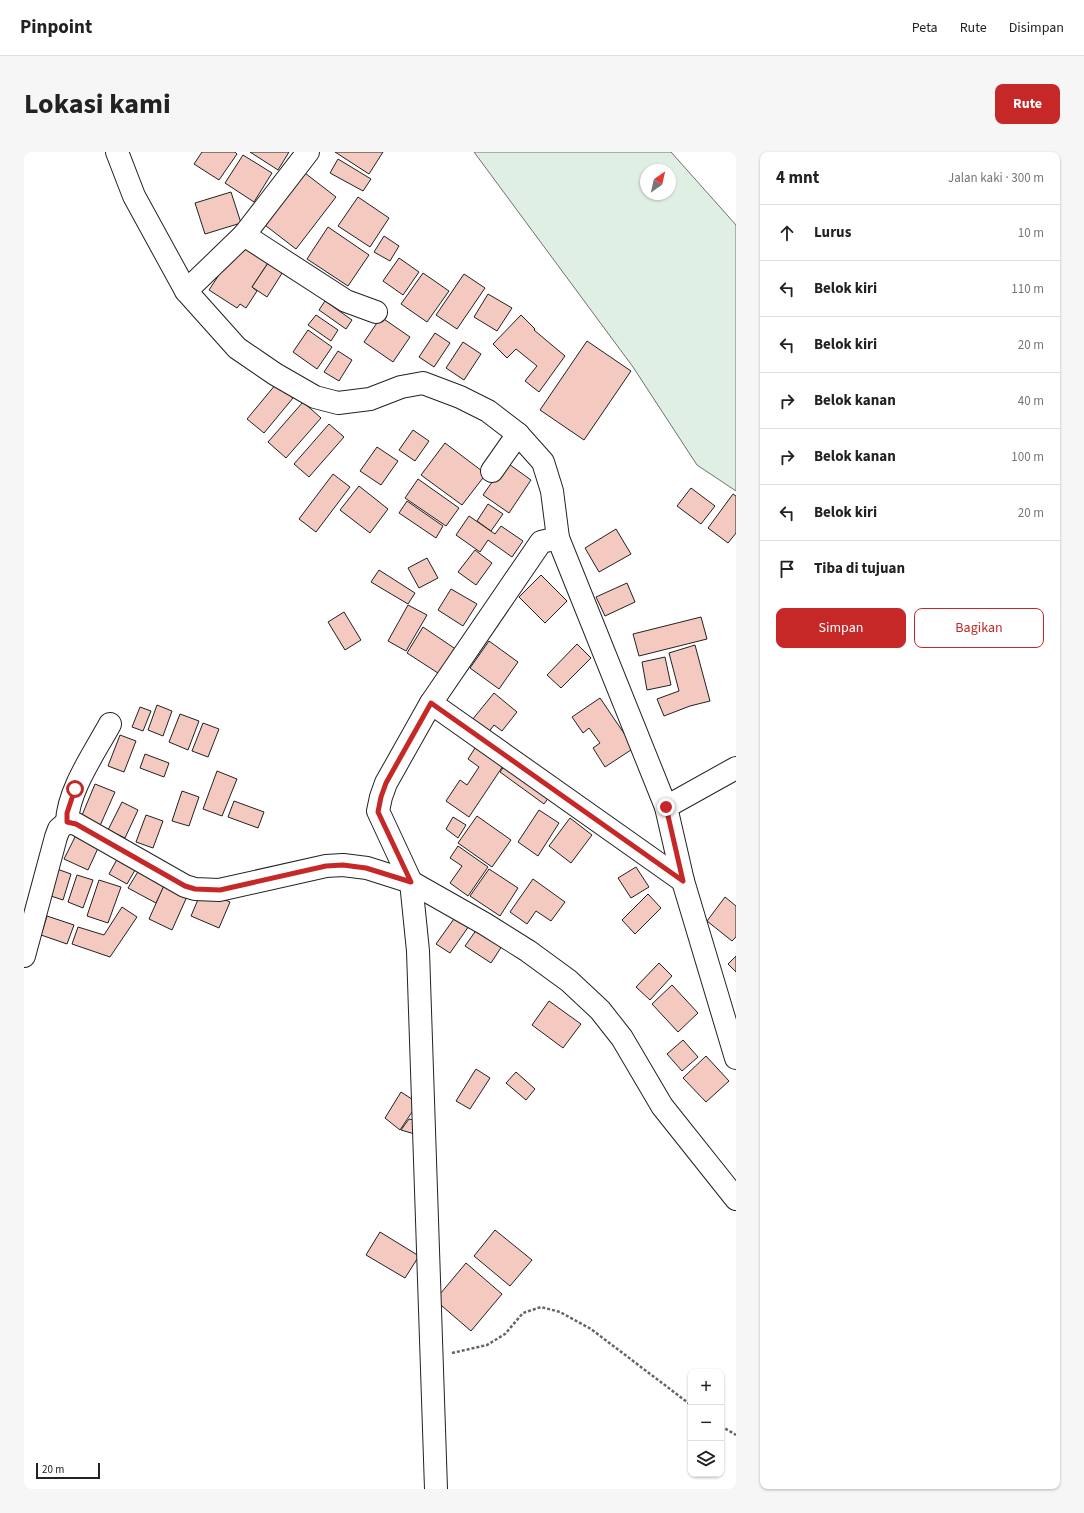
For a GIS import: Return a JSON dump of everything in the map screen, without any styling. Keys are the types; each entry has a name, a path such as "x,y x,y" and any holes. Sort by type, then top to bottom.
{"street":[{"path":"117,152 134,196 186,291 238,348 275,374 314,397 338,403 370,399 401,387 423,383 460,397 488,411 518,434 543,462 552,491 558,538 666,807 683,881 736,1058"},
{"path":"186,291 244,235 308,152"},
{"path":"244,235 346,301 376,312"},
{"path":"492,471 518,434"},
{"path":"436,1489 418,951 411,882 378,812 386,783 431,703 541,542 558,538"},
{"path":"431,703 683,881"},
{"path":"24,956 56,837 59,829 67,822 67,813 75,789 110,724"},
{"path":"666,807 736,768"},
{"path":"67,822 76,824 185,886 195,889 220,890 326,866 343,865 366,868 411,882 485,924 528,951 569,981 595,1005 622,1038 662,1106 736,1199"}],"path":[{"path":"432,1358 487,1345 505,1334 523,1313 541,1307 560,1312 590,1329 688,1403"},
{"path":"724,1428 736,1435"}],"green space":[{"path":"474,152 671,152 736,225 736,491 697,465 633,367"}],"building":[{"path":"202,152 235,152 237,154 219,180 194,164"},
{"path":"250,152 289,152 278,170"},
{"path":"335,152 383,152 369,174"},
{"path":"243,155 272,173 254,202 225,183"},
{"path":"338,159 371,179 363,191 330,173"},
{"path":"301,170 336,197 296,249 261,222"},
{"path":"231,192 241,223 205,234 195,203"},
{"path":"358,197 389,218 370,247 338,226"},
{"path":"328,227 369,255 348,286 307,259"},
{"path":"384,236 399,246 390,261 374,252"},
{"path":"241,241 270,260 252,287 257,291 246,308 240,304 237,308 209,290"},
{"path":"399,258 419,272 403,295 383,281"},
{"path":"270,260 284,270 267,297 252,287"},
{"path":"423,273 449,291 427,322 401,304"},
{"path":"464,274 485,288 457,329 436,315"},
{"path":"488,294 512,308 497,331 474,317"},
{"path":"325,301 352,320 346,329 319,310"},
{"path":"316,315 338,330 331,341 308,325"},
{"path":"521,315 535,329 534,330 565,356 539,392 525,381 537,366 516,349 507,358 493,344"},
{"path":"381,317 410,337 393,362 364,342"},
{"path":"308,330 332,347 317,369 293,352"},
{"path":"435,333 450,343 434,367 419,357"},
{"path":"587,341 631,371 584,440 540,410"},
{"path":"463,342 481,354 464,380 446,368"},
{"path":"338,351 352,360 339,381 324,372"},
{"path":"276,384 293,398 264,433 247,419"},
{"path":"303,402 321,418 286,458 268,442"},
{"path":"329,424 344,437 309,477 294,464"},
{"path":"413,430 429,441 415,461 399,450"},
{"path":"445,443 486,474 462,505 421,475"},
{"path":"377,447 398,461 381,485 360,471"},
{"path":"506,462 531,480 509,513 483,495"},
{"path":"333,474 350,487 316,532 299,519"},
{"path":"418,479 459,508 446,526 405,498"},
{"path":"359,486 388,509 370,533 340,510"},
{"path":"691,488 715,506 701,524 677,506"},
{"path":"733,494 736,496 736,533 728,543 708,528"},
{"path":"407,501 443,526 436,538 399,513"},
{"path":"488,504 503,514 491,531 477,521"},
{"path":"469,516 495,534 501,526 523,541 512,557 488,540 480,552 456,535"},
{"path":"616,529 631,554 599,572 585,548"},
{"path":"475,550 492,563 476,585 458,572"},
{"path":"427,558 438,578 419,588 408,568"},
{"path":"379,570 415,593 408,604 371,582"},
{"path":"541,575 567,601 545,623 519,597"},
{"path":"627,583 635,602 605,616 596,597"},
{"path":"451,589 477,604 463,626 438,610"},
{"path":"408,605 427,615 406,651 388,641"},
{"path":"344,612 361,640 345,650 328,622"},
{"path":"701,617 707,639 639,656 633,634"},
{"path":"423,627 457,650 441,675 407,653"},
{"path":"489,641 518,662 499,689 470,668"},
{"path":"577,644 591,658 561,688 547,675"},
{"path":"695,645 710,701 690,706 664,716 657,699 679,691 669,653"},
{"path":"665,657 671,685 647,690 642,662"},
{"path":"494,693 517,712 502,731 494,725 488,733 472,720"},
{"path":"600,698 634,748 605,767 593,748 600,743 589,728 583,733 572,717"},
{"path":"157,705 172,711 163,736 148,730"},
{"path":"140,707 151,711 143,731 132,727"},
{"path":"180,714 199,721 188,750 169,742"},
{"path":"203,723 219,729 208,757 192,751"},
{"path":"120,735 136,741 124,772 108,766"},
{"path":"477,745 505,763 469,817 446,801 460,780 467,785 479,767 468,759"},
{"path":"145,754 169,763 164,777 140,768"},
{"path":"508,761 552,793 544,804 500,772"},
{"path":"217,771 237,779 222,816 203,809"},
{"path":"95,784 115,792 99,828 80,820"},
{"path":"182,791 199,797 189,826 172,821"},
{"path":"234,801 264,812 258,828 228,817"},
{"path":"122,802 138,810 125,838 108,830"},
{"path":"539,810 559,823 538,856 518,842"},
{"path":"146,815 163,821 153,848 136,842"},
{"path":"477,816 511,840 492,867 458,843"},
{"path":"453,817 466,825 458,838 446,829"},
{"path":"570,818 592,835 571,863 549,846"},
{"path":"76,835 99,846 88,870 64,859"},
{"path":"458,846 488,867 468,896 450,883 462,866 450,858"},
{"path":"121,852 139,863 127,884 109,874"},
{"path":"142,865 165,885 156,903 128,888"},
{"path":"636,867 649,887 631,898 618,878"},
{"path":"57,869 71,874 63,900 48,895"},
{"path":"489,869 518,888 500,916 470,896"},
{"path":"77,875 93,880 83,908 68,902"},
{"path":"533,879 565,902 551,921 536,911 527,924 510,912"},
{"path":"99,880 121,887 108,923 87,916"},
{"path":"166,881 189,892 172,930 149,919"},
{"path":"202,890 230,902 219,928 191,916"},
{"path":"648,894 661,908 635,934 622,920"},
{"path":"725,897 736,906 736,937 732,941 707,921"},
{"path":"122,907 137,917 110,957 72,944 78,927 104,935"},
{"path":"47,916 74,925 67,944 41,935"},
{"path":"456,916 469,926 450,953 436,944"},
{"path":"477,929 502,946 491,963 465,946"},
{"path":"736,956 736,972 728,964"},
{"path":"659,963 672,976 650,1000 636,987"},
{"path":"672,985 698,1013 678,1032 652,1004"},
{"path":"549,1001 581,1024 563,1048 532,1025"},
{"path":"683,1040 698,1057 682,1071 667,1054"},
{"path":"706,1056 729,1081 706,1102 683,1078"},
{"path":"476,1069 490,1078 470,1109 456,1101"},
{"path":"516,1072 535,1089 526,1100 506,1083"},
{"path":"401,1092 418,1103 400,1130 385,1118"},
{"path":"409,1119 420,1121 418,1135 401,1130"},
{"path":"495,1230 532,1260 510,1286 474,1256"},
{"path":"380,1232 419,1256 405,1278 366,1255"},
{"path":"466,1263 502,1294 471,1331 435,1300"}],"route":[{"path":"75,789 67,813 67,822 76,824 185,886 195,889 208,890 220,890 304,870 343,865 366,868 411,882 378,812 386,783 431,703 683,881 666,807"}]}
